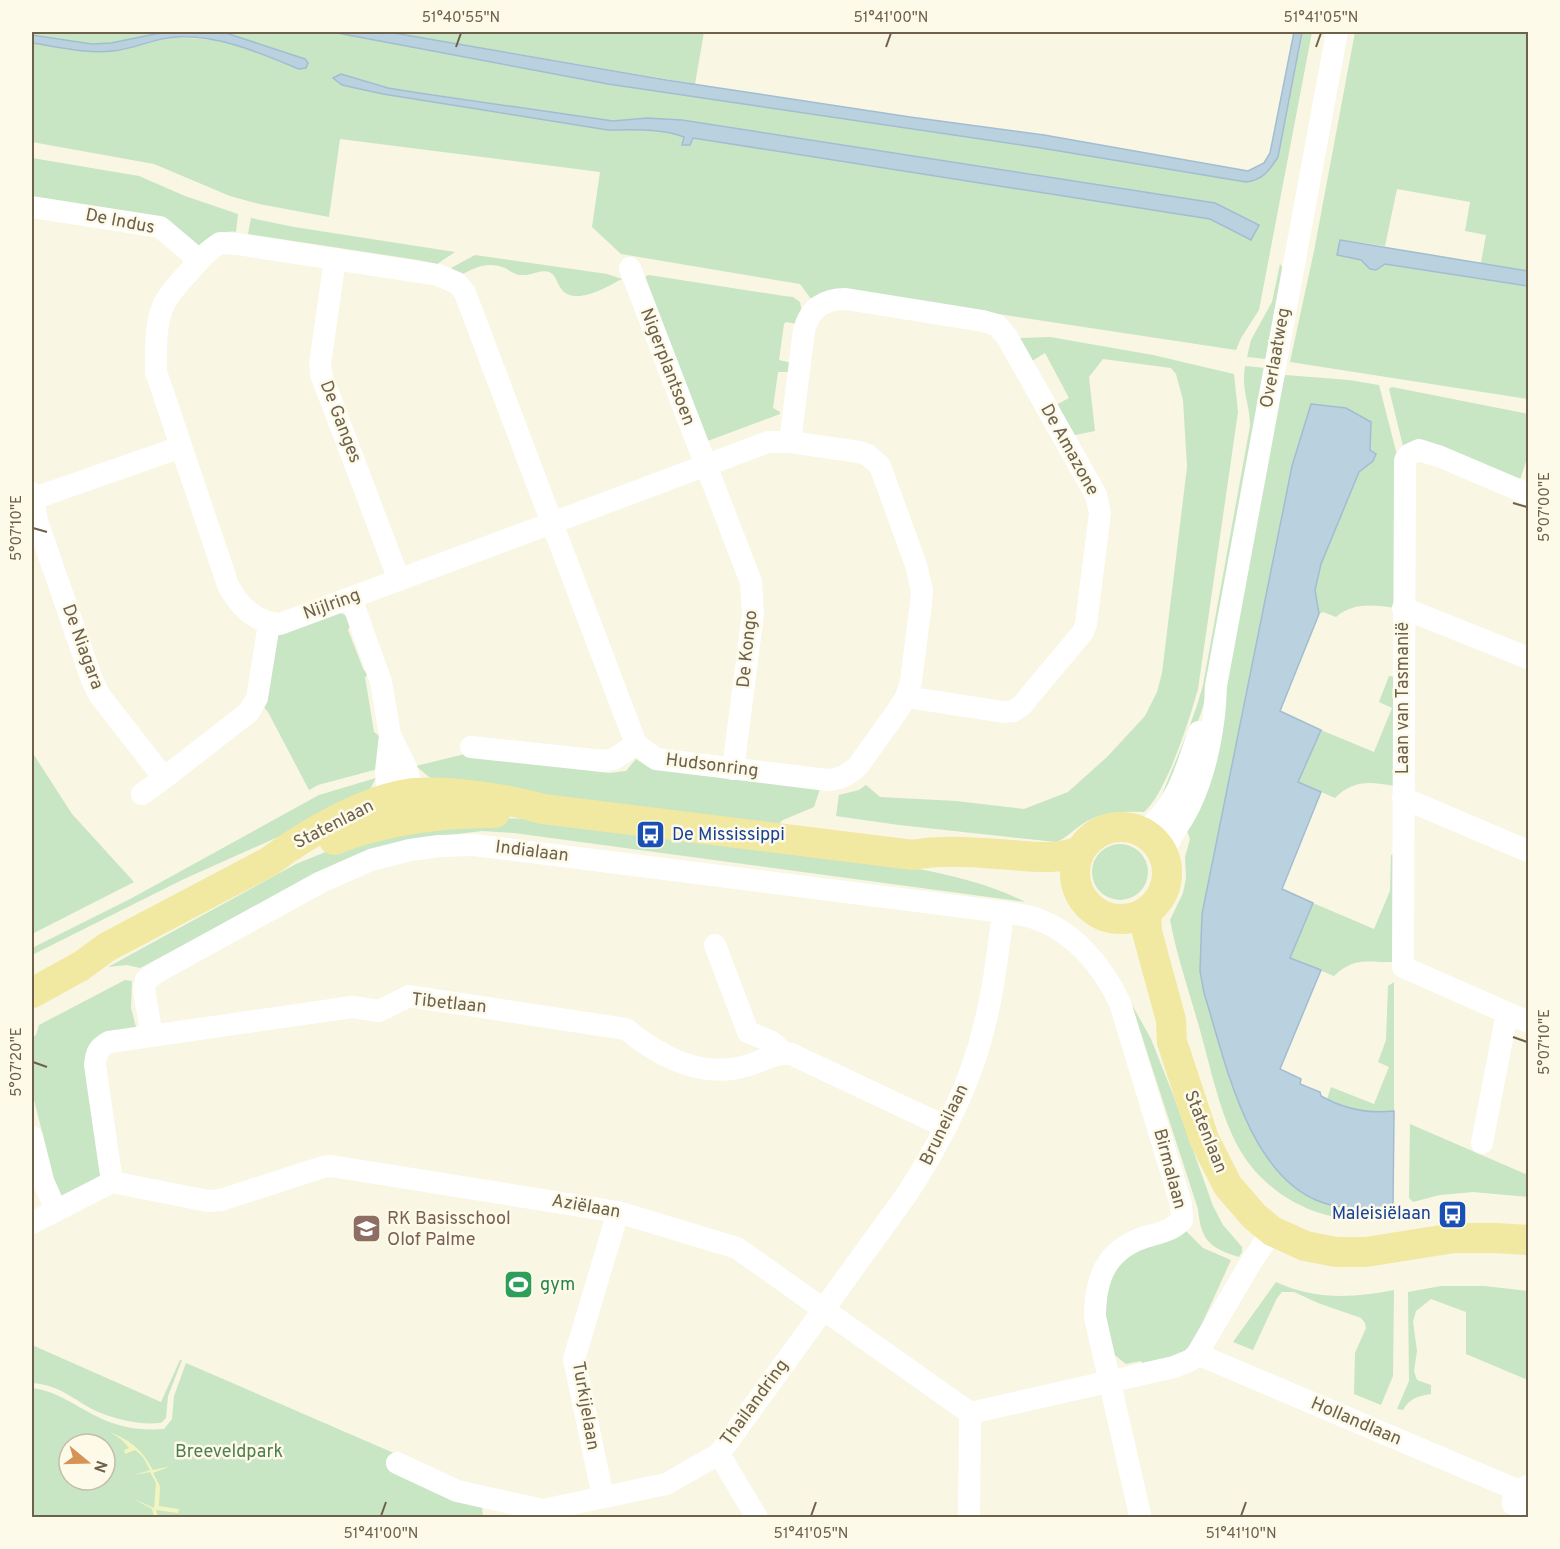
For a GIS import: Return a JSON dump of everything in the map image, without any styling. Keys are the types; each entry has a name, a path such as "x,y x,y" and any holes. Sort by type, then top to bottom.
{"main road":[{"name":"Statenlaan","path":"32,993 81,966 107,947 270,861 289,847 355,810 402,804 452,793 521,803 543,809 913,855 924,860 962,867 1060,879 1076,888"},
{"path":"1114,827 1128,827 1142,832 1155,841 1163,854 1167,870 1165,886 1158,901 1146,912 1133,918 1118,920 1104,917 1092,910 1076,888 1075,863 1080,851 1088,840 1100,831 1114,827"},
{"name":"Statenlaan","path":"913,855 987,853 1047,858 1064,857 1080,851"},
{"name":"Statenlaan","path":"1146,912 1147,932 1171,1020 1172,1042 1204,1139 1228,1186 1254,1216 1272,1231 1305,1246 1336,1252 1366,1252 1454,1238 1528,1240"},
{"name":"Statenlaan","path":"1118,920 1128,936 1141,984 1163,1031 1172,1042"},
{"name":"Statenlaan","path":"32,971 76,953 107,947"}],"street":[{"name":"Overlaatweg","path":"1163,854 1190,807 1201,778 1215,712 1216,686 1337,32"},
{"name":"De Indus","path":"32,207 160,227 199,260"},
{"path":"142,795 249,712 257,698 269,624 257,618 239,603 228,585 156,372 156,348 163,307 199,260 208,250 220,243 438,275 457,283 465,293 636,744 614,759 603,761 471,747"},
{"name":"De Ganges","path":"335,259 320,364 321,374 399,579"},
{"name":"Nigerplantsoen","path":"630,268 706,465"},
{"name":"De Amazone","path":"790,442 807,318 813,310 828,300 846,299 982,321 997,325 1012,347 1099,504 1100,513 1086,624 1083,632 1022,705 1014,711 1004,712 906,697"},
{"name":"Hudsonring","path":"552,523 768,442 790,442 859,452 868,455 880,466 916,565 922,591 911,681 906,697 858,766 849,775 827,780 656,759 636,744"},
{"path":"32,497 181,447"},
{"name":"Laan van Tasmanië","path":"1507,1013 1403,967 1405,459 1419,450 1528,494"},
{"name":"De Kongo","path":"706,465 751,582 753,600 733,769"},
{"name":"De Niagara","path":"32,497 37,521 92,680 100,696 164,778"},
{"name":"Nijlring","path":"269,624 280,624 552,523"},
{"path":"351,598 377,669 390,735 405,767 402,804"},
{"path":"1403,608 1528,658"},
{"name":"Overlaatweg","path":"1142,832 1161,817 1173,799 1216,686"},
{"path":"1403,798 1528,851"},
{"name":"Indialaan","path":"153,1036 144,990 146,980 157,972 321,882 371,860 410,850 473,845 1003,912"},
{"name":"Bruneilaan","path":"823,1309 907,1194 930,1159 946,1127 969,1076 984,1028 993,985 1003,912"},
{"name":"Birmalaan","path":"1003,912 1030,917 1065,934 1093,958 1110,983 1126,1025 1181,1204 1182,1220 1174,1228 1126,1246 1109,1260 1100,1277 1095,1297 1095,1317 1141,1517"},
{"path":"715,945 748,1032 772,1042 784,1053 791,1053 946,1127"},
{"name":"Tibetlaan","path":"112,1182 95,1065 96,1054 100,1047 109,1042 351,1007 379,1011 409,996 626,1029 646,1046 671,1060 691,1067 716,1070 739,1068 784,1053"},
{"path":"1482,1143 1507,1013 1528,1022"},
{"path":"32,1137 43,1181 56,1210"},
{"name":"Aziëlaan","path":"112,1182 208,1201 221,1200 330,1166 618,1212 737,1248 970,1413"},
{"path":"32,1223 112,1182"},
{"name":"Turkijelaan","path":"603,1497 574,1359 618,1212"},
{"path":"969,1518 970,1413 1174,1367 1191,1360 1272,1231"},
{"name":"Thailandring","path":"397,1463 490,1508 543,1510 666,1484 719,1454 823,1309"},
{"name":"Hollandlaan","path":"1197,1353 1510,1487 1519,1503"},
{"path":"719,1454 757,1518"}],"green space":[{"path":"32,32 165,32 111,43 92,44 32,35"},
{"path":"218,32 332,32 608,84 1041,148 1246,182 1271,168 1289,102 1302,32 1312,32 1259,310 1236,350 840,290 811,299 800,284 621,254 592,227 600,172 340,139 329,217 259,204 230,196 154,164 32,142 32,43 93,52 114,51 175,37 214,40 246,48 238,36","holes":["334,78 360,79 388,88 613,121 647,118 682,120 1215,203 1258,225 1251,240 1210,219 692,138 690,145 682,145 684,137 666,132 608,130 383,94 342,85"]},
{"path":"388,32 704,32 695,84"},
{"path":"1355,32 1528,32 1528,271 1481,263 1486,235 1465,231 1470,202 1397,189 1385,246 1340,240 1338,255 1361,260 1369,268 1376,270 1385,264 1528,286 1528,399 1290,362 1314,251"},
{"path":"32,158 139,176 185,196 238,214 236,232 225,232 214,236 196,250 167,223 32,203"},
{"path":"251,218 294,227 455,252 437,264 248,234"},
{"path":"475,255 607,274 622,279 590,294 573,296 565,293 555,276 549,272 520,275 499,266 487,265 461,275 451,268"},
{"path":"1280,264 1284,270 1267,359 1247,357 1251,340 1272,302"},
{"path":"649,275 793,297 800,302 802,312 797,324 786,322 784,324 779,360 792,363 791,372 778,372 773,408 780,414 702,443 644,281"},
{"path":"1050,337 1153,355 1234,374 1238,412 1198,689 1169,773 1161,789 1144,812 1121,812 1098,816 1056,842 836,816 839,795 859,790 866,785 880,797 956,801 1024,809 1068,792 1107,757 1145,716 1157,692 1162,673 1187,467 1183,400 1176,374 1171,368 1103,359 1089,377 1095,431 1070,436 1056,405 1069,398 1045,353 1032,361 1019,338"},
{"path":"1245,366 1266,368 1207,692 1177,775 1156,804 1162,795 1184,741 1203,685 1250,426 1244,383"},
{"path":"1285,375 1379,385 1397,455 1395,608 1364,606 1349,609 1336,617 1323,612 1319,614 1315,590 1321,564 1359,472 1376,454 1370,450 1370,422 1346,408 1311,404 1292,466 1202,914 1200,971 1204,993 1239,1102 1286,1179 1307,1196 1321,1202 1338,1206 1389,1208 1394,1216 1370,1219 1346,1219 1301,1206 1280,1194 1247,1160 1228,1126 1219,1099 1170,920 1183,893 1186,878 1185,857 1190,839 1184,828 1278,398"},
{"path":"1392,387 1528,414 1528,455 1519,483 1403,446 1389,389"},
{"path":"338,612 347,616 352,622 348,630 364,671 367,670 368,675 365,677 374,732 380,737 378,769 318,785 309,790 268,712 261,704 277,635"},
{"path":"1389,676 1396,677 1395,786 1363,783 1349,788 1335,798 1298,782 1321,730 1374,752 1392,708 1379,702"},
{"path":"32,752 72,814 134,882 32,934"},
{"path":"465,754 609,773 626,771 636,759 648,767 820,789 814,807 783,820 773,829 443,783 429,777 416,766"},
{"path":"376,778 368,793 287,833 184,879 32,955 32,948 132,898 319,795"},
{"path":"473,818 546,819 924,870 976,883 1025,902 514,833 482,831 433,837 324,872 140,968 127,965 108,967 296,864 355,840"},
{"path":"1115,844 1125,844 1140,852 1146,861 1148,872 1146,883 1140,892 1125,900 1115,900 1104,895 1097,888 1092,877 1092,867 1097,856 1104,849"},
{"path":"1395,854 1394,962 1355,963 1334,976 1290,958 1313,903 1374,929 1390,891 1391,855"},
{"path":"125,980 132,981 131,1008 136,1027 100,1038 104,1178 62,1198 56,1187 32,1092 32,1037 36,1035 39,1025"},
{"path":"1394,982 1394,1111 1359,1110 1327,1099 1331,1087 1374,1104 1389,1067 1378,1062 1386,1040 1388,986"},
{"path":"1131,1003 1151,1039 1213,1206 1223,1225 1242,1247 1239,1257 1214,1246 1208,1241 1201,1228 1198,1209"},
{"path":"1410,1124 1528,1175 1528,1197 1473,1192 1440,1195 1413,1202 1409,1198"},
{"path":"1186,1231 1203,1248 1231,1260 1190,1350 1143,1366 1141,1361 1126,1364 1116,1356 1111,1357 1101,1295 1123,1256"},
{"path":"1276,1282 1305,1292 1334,1296 1364,1295 1394,1290 1393,1376 1381,1405 1354,1394 1355,1353 1366,1328 1361,1318 1294,1292 1282,1292 1253,1350 1233,1342"},
{"path":"1441,1286 1484,1286 1528,1291 1528,1380 1466,1354 1466,1312 1431,1299 1416,1311 1413,1322 1417,1351 1414,1371 1417,1380 1431,1385 1431,1394 1415,1398 1403,1410 1397,1409 1409,1381 1408,1292"},
{"path":"32,1345 161,1402 182,1360 168,1396 166,1418 161,1423 120,1419 96,1411 58,1390 32,1383"},
{"name":"Breeveldpark","path":"186,1363 396,1454 482,1506 483,1518 32,1518 32,1388 57,1395 96,1416 129,1427 164,1429 172,1419 174,1396"}],"sand":[{"path":"117,1435 136,1447 153,1470 171,1466 153,1473 160,1486 159,1506 179,1509 178,1513 156,1510 158,1517 154,1517 152,1509 132,1498 154,1508 156,1483 150,1472 134,1475 150,1470 143,1457 135,1450 125,1454 124,1450 129,1448"}],"water":[{"path":"165,32 226,33 305,59 308,63 306,68 299,69 239,46 192,37 160,39 121,50 103,52 72,50 32,43 32,35 92,44 111,43"},
{"path":"332,32 388,32 666,80 1044,135 1248,171 1264,163 1270,153 1294,32 1302,32 1278,157 1265,174 1246,182 1041,148 608,84"},
{"path":"341,74 388,88 419,93 613,121 647,118 682,120 1215,203 1259,225 1251,240 1210,219 693,138 690,145 682,145 684,137 666,132 608,130 383,94 342,85 333,78"},
{"path":"1340,240 1528,271 1528,286 1385,264 1376,270 1370,269 1361,260 1337,255"},
{"path":"1311,404 1346,408 1371,422 1370,450 1376,454 1373,461 1359,472 1321,564 1315,590 1319,614 1280,711 1321,730 1298,782 1321,792 1282,889 1313,903 1290,958 1321,970 1280,1069 1301,1079 1300,1084 1320,1092 1321,1096 1338,1104 1356,1110 1394,1111 1393,1206 1389,1208 1329,1205 1296,1188 1274,1167 1257,1141 1231,1081 1204,993 1200,971 1202,914 1292,466"}],"place":[{"name":"De Mississippi","path":"651,835"},
{"name":"Maleisiëlaan","path":"1452,1214"},
{"name":"RK Basisschool Olof Palme","path":"366,1229"},
{"name":"gym","path":"519,1285"}]}
